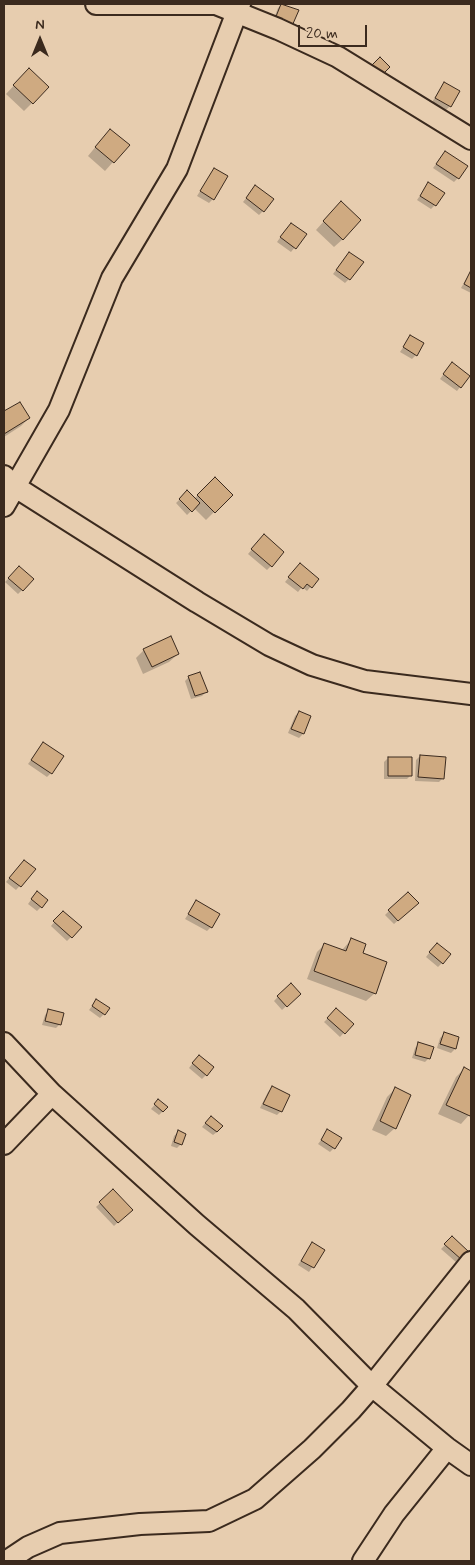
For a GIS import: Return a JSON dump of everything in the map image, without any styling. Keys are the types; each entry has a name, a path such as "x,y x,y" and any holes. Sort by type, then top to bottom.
{"street":[{"path":"96,4 216,4 238,8 338,57 471,139"},
{"path":"4,506 9,481 59,410 112,278 177,169 238,8"},
{"path":"9,481 197,602 269,645 312,665 365,681 471,694"},
{"path":"4,1043 52,1094 197,1225 296,1308 372,1386 447,1448 471,1465"},
{"path":"4,1144 52,1094"},
{"path":"7,1561 28,1547 60,1533 140,1524 209,1521 255,1499 312,1449 351,1410 471,1262"},
{"path":"362,1561 394,1514 447,1448"}],"building":[{"path":"281,4 299,10 292,26 275,19"},
{"path":"380,57 390,67 381,76 371,66"},
{"path":"29,68 49,87 33,104 13,85"},
{"path":"444,82 460,91 451,107 435,98"},
{"path":"110,129 130,145 114,163 95,147"},
{"path":"445,151 468,166 459,179 436,164"},
{"path":"214,168 228,176 214,200 200,191"},
{"path":"428,182 445,193 436,206 420,196"},
{"path":"255,185 274,199 264,212 246,198"},
{"path":"341,201 361,220 343,240 323,221"},
{"path":"291,223 307,234 296,249 280,237"},
{"path":"349,252 364,262 350,280 336,270"},
{"path":"471,270 471,288 464,284"},
{"path":"410,335 424,343 417,356 403,347"},
{"path":"452,362 470,376 461,388 443,374"},
{"path":"20,402 30,418 4,434 4,411"},
{"path":"215,477 233,495 215,513 197,495"},
{"path":"187,490 200,503 192,512 179,499"},
{"path":"264,534 284,552 272,567 251,549"},
{"path":"300,563 319,579 312,588 307,584 303,589 288,577"},
{"path":"19,566 34,579 23,591 8,578"},
{"path":"171,636 179,654 152,667 143,649"},
{"path":"200,672 208,692 195,696 188,676"},
{"path":"299,711 311,716 304,734 291,729"},
{"path":"43,742 64,756 52,774 31,760"},
{"path":"420,755 446,757 444,779 418,777"},
{"path":"388,757 412,757 412,776 388,776"},
{"path":"24,860 36,869 21,887 9,878"},
{"path":"37,891 48,900 42,908 31,899"},
{"path":"408,892 419,903 398,921 388,910"},
{"path":"196,900 220,914 212,928 188,914"},
{"path":"63,911 82,927 72,938 53,921"},
{"path":"351,938 366,944 363,953 387,962 376,994 314,971 324,943 346,951"},
{"path":"437,943 451,954 443,964 429,952"},
{"path":"291,983 301,994 287,1007 277,996"},
{"path":"96,999 110,1008 105,1015 92,1006"},
{"path":"336,1008 354,1024 345,1034 327,1018"},
{"path":"48,1009 64,1013 61,1025 45,1021"},
{"path":"444,1032 459,1037 456,1049 440,1044"},
{"path":"418,1042 434,1047 430,1059 415,1055"},
{"path":"199,1055 214,1067 207,1076 192,1063"},
{"path":"464,1067 471,1071 470,1116 446,1105"},
{"path":"272,1086 290,1095 282,1112 263,1104"},
{"path":"395,1087 411,1095 396,1129 380,1121"},
{"path":"158,1099 168,1107 163,1112 154,1104"},
{"path":"211,1116 223,1126 217,1132 205,1123"},
{"path":"327,1129 342,1138 335,1149 321,1140"},
{"path":"178,1130 186,1134 182,1145 174,1142"},
{"path":"113,1189 133,1210 118,1223 99,1202"},
{"path":"452,1236 469,1252 462,1260 444,1244"},
{"path":"312,1242 325,1250 314,1268 301,1261"}]}
